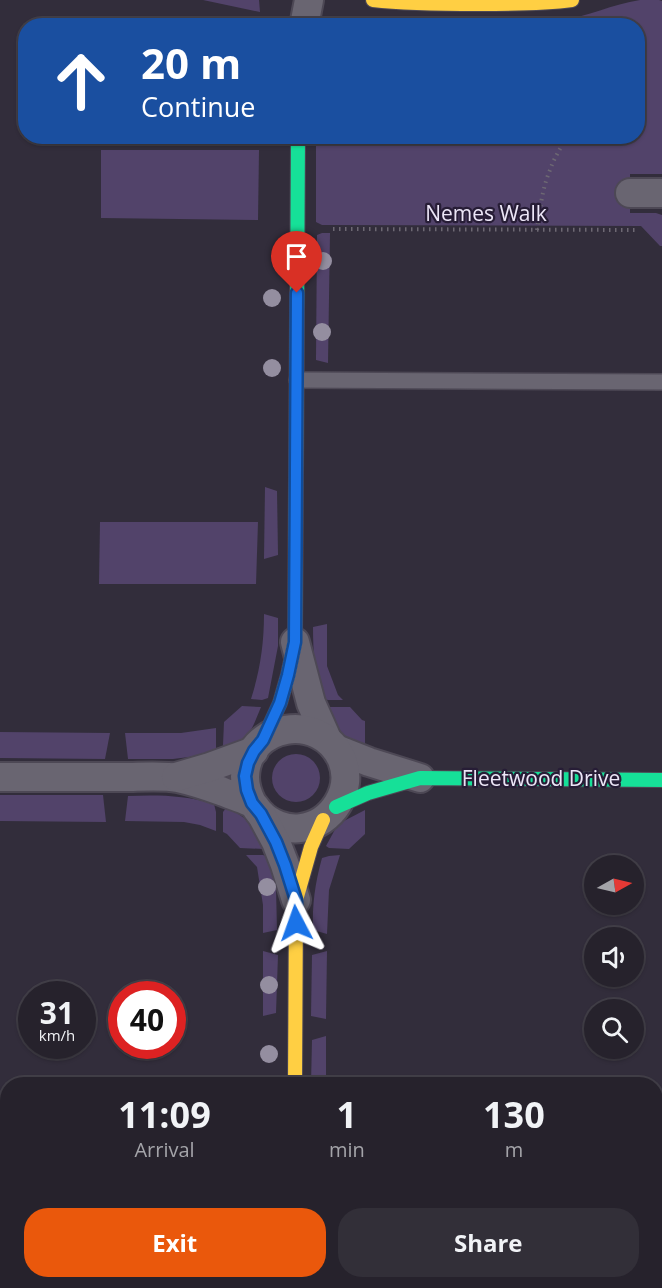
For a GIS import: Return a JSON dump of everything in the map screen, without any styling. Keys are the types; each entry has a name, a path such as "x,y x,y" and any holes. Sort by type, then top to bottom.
{"street":[{"path":"306,18 309,0"},
{"path":"373,0 420,4 552,4 572,0"},
{"path":"296,900 276,842 247,790 245,776 248,763 280,703 295,642 298,144"},
{"path":"630,193 662,193"},
{"path":"295,642 311,703 331,744 343,762 345,776 340,801 329,814 311,847 296,900 295,1077"},
{"path":"176,777 210,767 258,746 274,733 288,729 315,732 331,744"},
{"name":"Fleetwood Drive","path":"331,744 369,762 420,778"},
{"path":"0,777 176,777 207,786 256,809 272,822 285,827 311,826 329,814"},
{"name":"Fleetwood Drive","path":"329,814 369,793 420,778 662,780"}],"lane":[{"path":"297,380 662,382"}],"path":[{"path":"537,230 549,171 564,144"},
{"name":"Nemes Walk","path":"333,229 639,230"}],"shaded area":[{"path":"203,0 259,0 260,12"},
{"path":"640,0 662,1 662,174 630,174 630,213 662,215 662,246 641,226 322,225 316,222 316,144 645,144 645,18 570,18"},
{"path":"101,150 259,150 258,220 101,218"},
{"path":"330,233 328,363 316,360 317,235"},
{"path":"265,487 277,491 278,555 264,559"},
{"path":"100,522 258,522 256,584 99,584"},
{"path":"264,614 278,618 278,646 268,698 262,700 251,699 261,657"},
{"path":"327,624 327,666 338,695 343,700 321,698 319,689 313,646 313,627"},
{"path":"242,706 261,707 246,737 227,749 223,745 224,722"},
{"path":"323,707 350,707 365,721 363,747 338,732"},
{"path":"216,728 216,749 213,754 173,759 128,759 125,733 181,733"},
{"path":"0,732 110,733 105,759 0,758"},
{"path":"291,754 301,754 313,761 320,773 320,783 313,795 301,802 291,802 276,791 272,783 272,773 283,758"},
{"path":"0,795 103,795 106,822 0,821"},
{"path":"128,796 171,796 214,804 216,831 184,822 125,821"},
{"path":"226,808 254,825 264,849 240,848 223,832 223,812"},
{"path":"365,810 365,834 349,849 326,846 338,824"},
{"path":"246,855 263,855 271,858 276,888 277,930 263,933 263,905 257,867"},
{"path":"340,855 329,890 327,934 313,930 316,885 322,858"},
{"path":"263,951 278,955 276,1013 263,1016"},
{"path":"327,951 326,1019 311,1016 312,955"},
{"path":"326,1036 326,1077 311,1077 312,1040"}],"traffic: fast":[{"path":"297,311 298,144"},
{"path":"336,807 368,793 420,778 662,780"}],"traffic: slow":[{"path":"373,0 479,4 572,0"},
{"path":"263,740 280,703 295,642 297,311"},
{"path":"295,1077 296,900 311,847 323,820"}],"route":[{"path":"296,923 296,900 285,865 276,842 261,814 252,803 245,776 248,763 263,740 280,703 295,642 297,293"}]}
